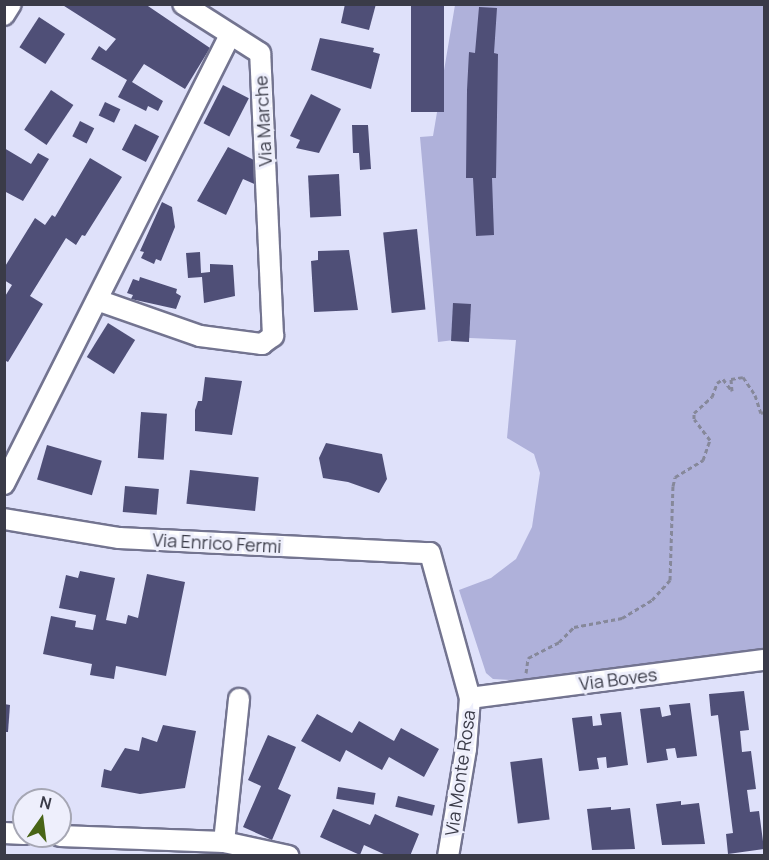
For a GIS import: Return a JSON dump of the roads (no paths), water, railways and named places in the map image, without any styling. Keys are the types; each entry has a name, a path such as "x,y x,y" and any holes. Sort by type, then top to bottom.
{"street":[{"path":"4,15 11,4"},
{"path":"4,484 230,35 183,4"},
{"name":"Via Marche","path":"97,300 200,336 262,344 273,336 260,53 230,35"},
{"name":"Via Enrico Fermi","path":"4,519 119,538 430,553"},
{"name":"Via Monte Rosa","path":"430,553 470,698 466,749 448,855"},
{"name":"Via Boves","path":"470,698 765,660"},
{"path":"224,842 239,699"},
{"path":"72,836 224,842 289,855"}]}
